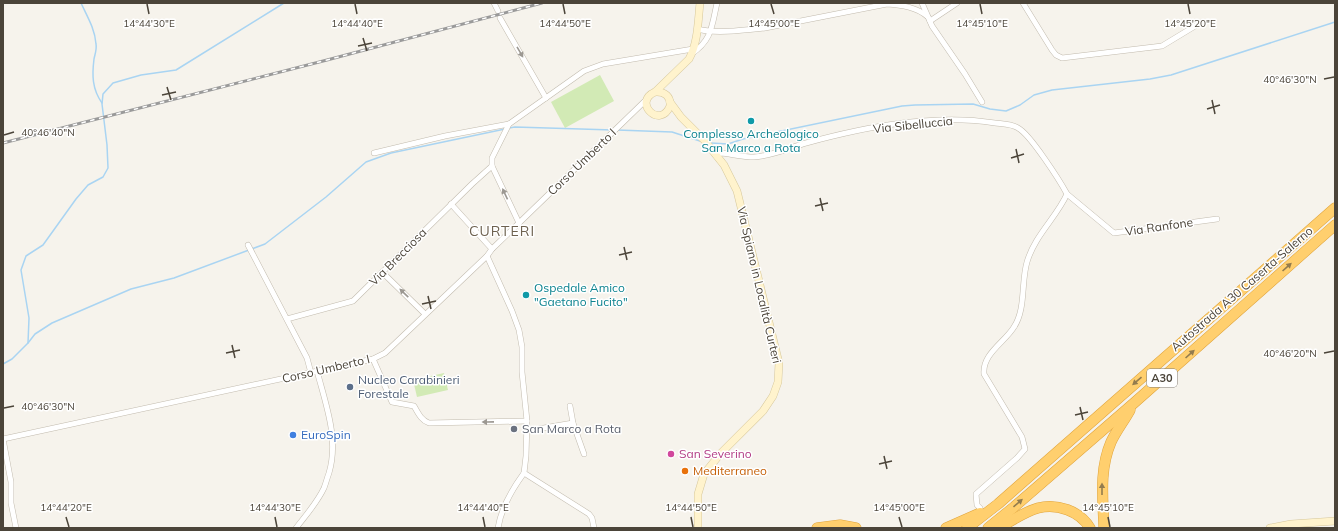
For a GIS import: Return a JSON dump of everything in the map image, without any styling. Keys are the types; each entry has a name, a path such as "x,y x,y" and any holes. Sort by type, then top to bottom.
{"highway":[{"name":"Autostrada A30 Caserta-Salerno","path":"967,528 998,504 1335,208"},
{"name":"Autostrada A30 Caserta-Salerno","path":"988,528 1134,403 1335,225"},
{"path":"1104,528 1102,488 1103,469 1111,442 1134,403"},
{"path":"946,528 998,504"},
{"path":"999,528 1028,511 1047,507 1068,510 1078,514 1090,528"},
{"path":"823,528 840,525 856,528"}],"main road":[{"path":"668,79 667,95 670,102 668,110 666,113 658,116 648,110 646,103 648,96 655,92 668,79 689,59 698,29 700,3"},
{"path":"655,92 659,91 667,95"},
{"name":"Via Spiano in Località Curteri","path":"670,102 680,117 705,141 724,165 737,191 779,363 778,382 773,396 763,411 721,453 704,474 698,494 698,528"},
{"name":"Via Spiano in Località Curteri","path":"666,113 680,117"},
{"name":"Via Spiano in Località Curteri","path":"698,517 703,528"},
{"path":"1270,528 1335,521"}],"street":[{"path":"494,3 498,11"},
{"path":"519,223 492,166 492,158 508,126 584,72 603,64 692,52 700,49 710,32 717,3"},
{"path":"922,3 929,19 982,102"},
{"path":"929,19 957,3"},
{"path":"1023,3 1052,50 1062,58 1162,46 1200,23"},
{"path":"698,29 710,32 765,28 888,4 900,5 922,12 929,19"},
{"path":"500,18 546,98"},
{"name":"Corso Umberto I","path":"3,439 311,373 373,359 385,353 488,256 492,249 647,99"},
{"path":"635,110 648,110"},
{"name":"Via Sibelluccia","path":"716,155 721,153 753,157 765,156 830,137 903,123 980,120 1018,128 1023,132 1054,174 1066,194"},
{"path":"374,153 445,136 508,126"},
{"name":"Via Brecciosa","path":"287,319 354,301 451,204 492,166"},
{"path":"980,508 977,504 976,494 1017,458 1025,449 1022,437 984,374 983,366 992,352 1014,328 1019,317 1026,263 1033,244 1063,202 1066,194"},
{"name":"Via Ranfone","path":"1066,194 1114,233 1217,219"},
{"path":"451,204 492,249"},
{"path":"248,245 307,358 311,373"},
{"path":"488,256 519,330 522,347 522,372 527,421 524,473 510,496 500,519 498,528"},
{"path":"382,272 425,314"},
{"path":"373,359 392,402 414,406 422,420 426,422 527,421"},
{"path":"296,528 311,509 324,487 331,465 332,440 330,419 317,371"},
{"path":"570,406 573,423 584,454"},
{"path":"526,431 573,423"},
{"path":"3,439 11,482 11,503 16,528"},
{"path":"524,473 589,514 592,518 594,528"}],"green space":[{"path":"600,75 614,101 565,128 551,102"},
{"path":"444,373 448,390 417,397 413,380"}],"waterway":[{"path":"81,3 94,33 96,48 93,76 96,92 102,103"},
{"path":"3,364 12,359 28,343 29,318 21,270 26,256 43,245 76,199 88,185 103,177 108,168 102,104 103,94 113,83 141,75 176,70 284,3"},
{"path":"711,143 728,144 743,139 902,106 973,104 990,109 1006,111 1020,105 1034,95 1052,90 1150,79 1171,75 1335,22"},
{"path":"509,128 613,130"},
{"path":"28,343 35,334 52,323 131,289 174,278 265,244 326,197 366,162 391,153 505,129"},
{"path":"617,130 672,132 703,142"}],"railway":[{"path":"3,143 542,3"}],"place":[{"name":"Complesso Archeologico San Marco a Rota","path":"751,121"},
{"name":"Ospedale Amico \"Gaetano Fucito\"","path":"526,295"},
{"name":"Nucleo Carabinieri Forestale","path":"350,387"},
{"name":"San Marco a Rota","path":"514,429"},
{"name":"EuroSpin","path":"293,435"},
{"name":"San Severino","path":"671,454"},
{"name":"Mediterraneo","path":"685,471"}],"district":[{"name":"CURTERI","path":"502,231"}]}
